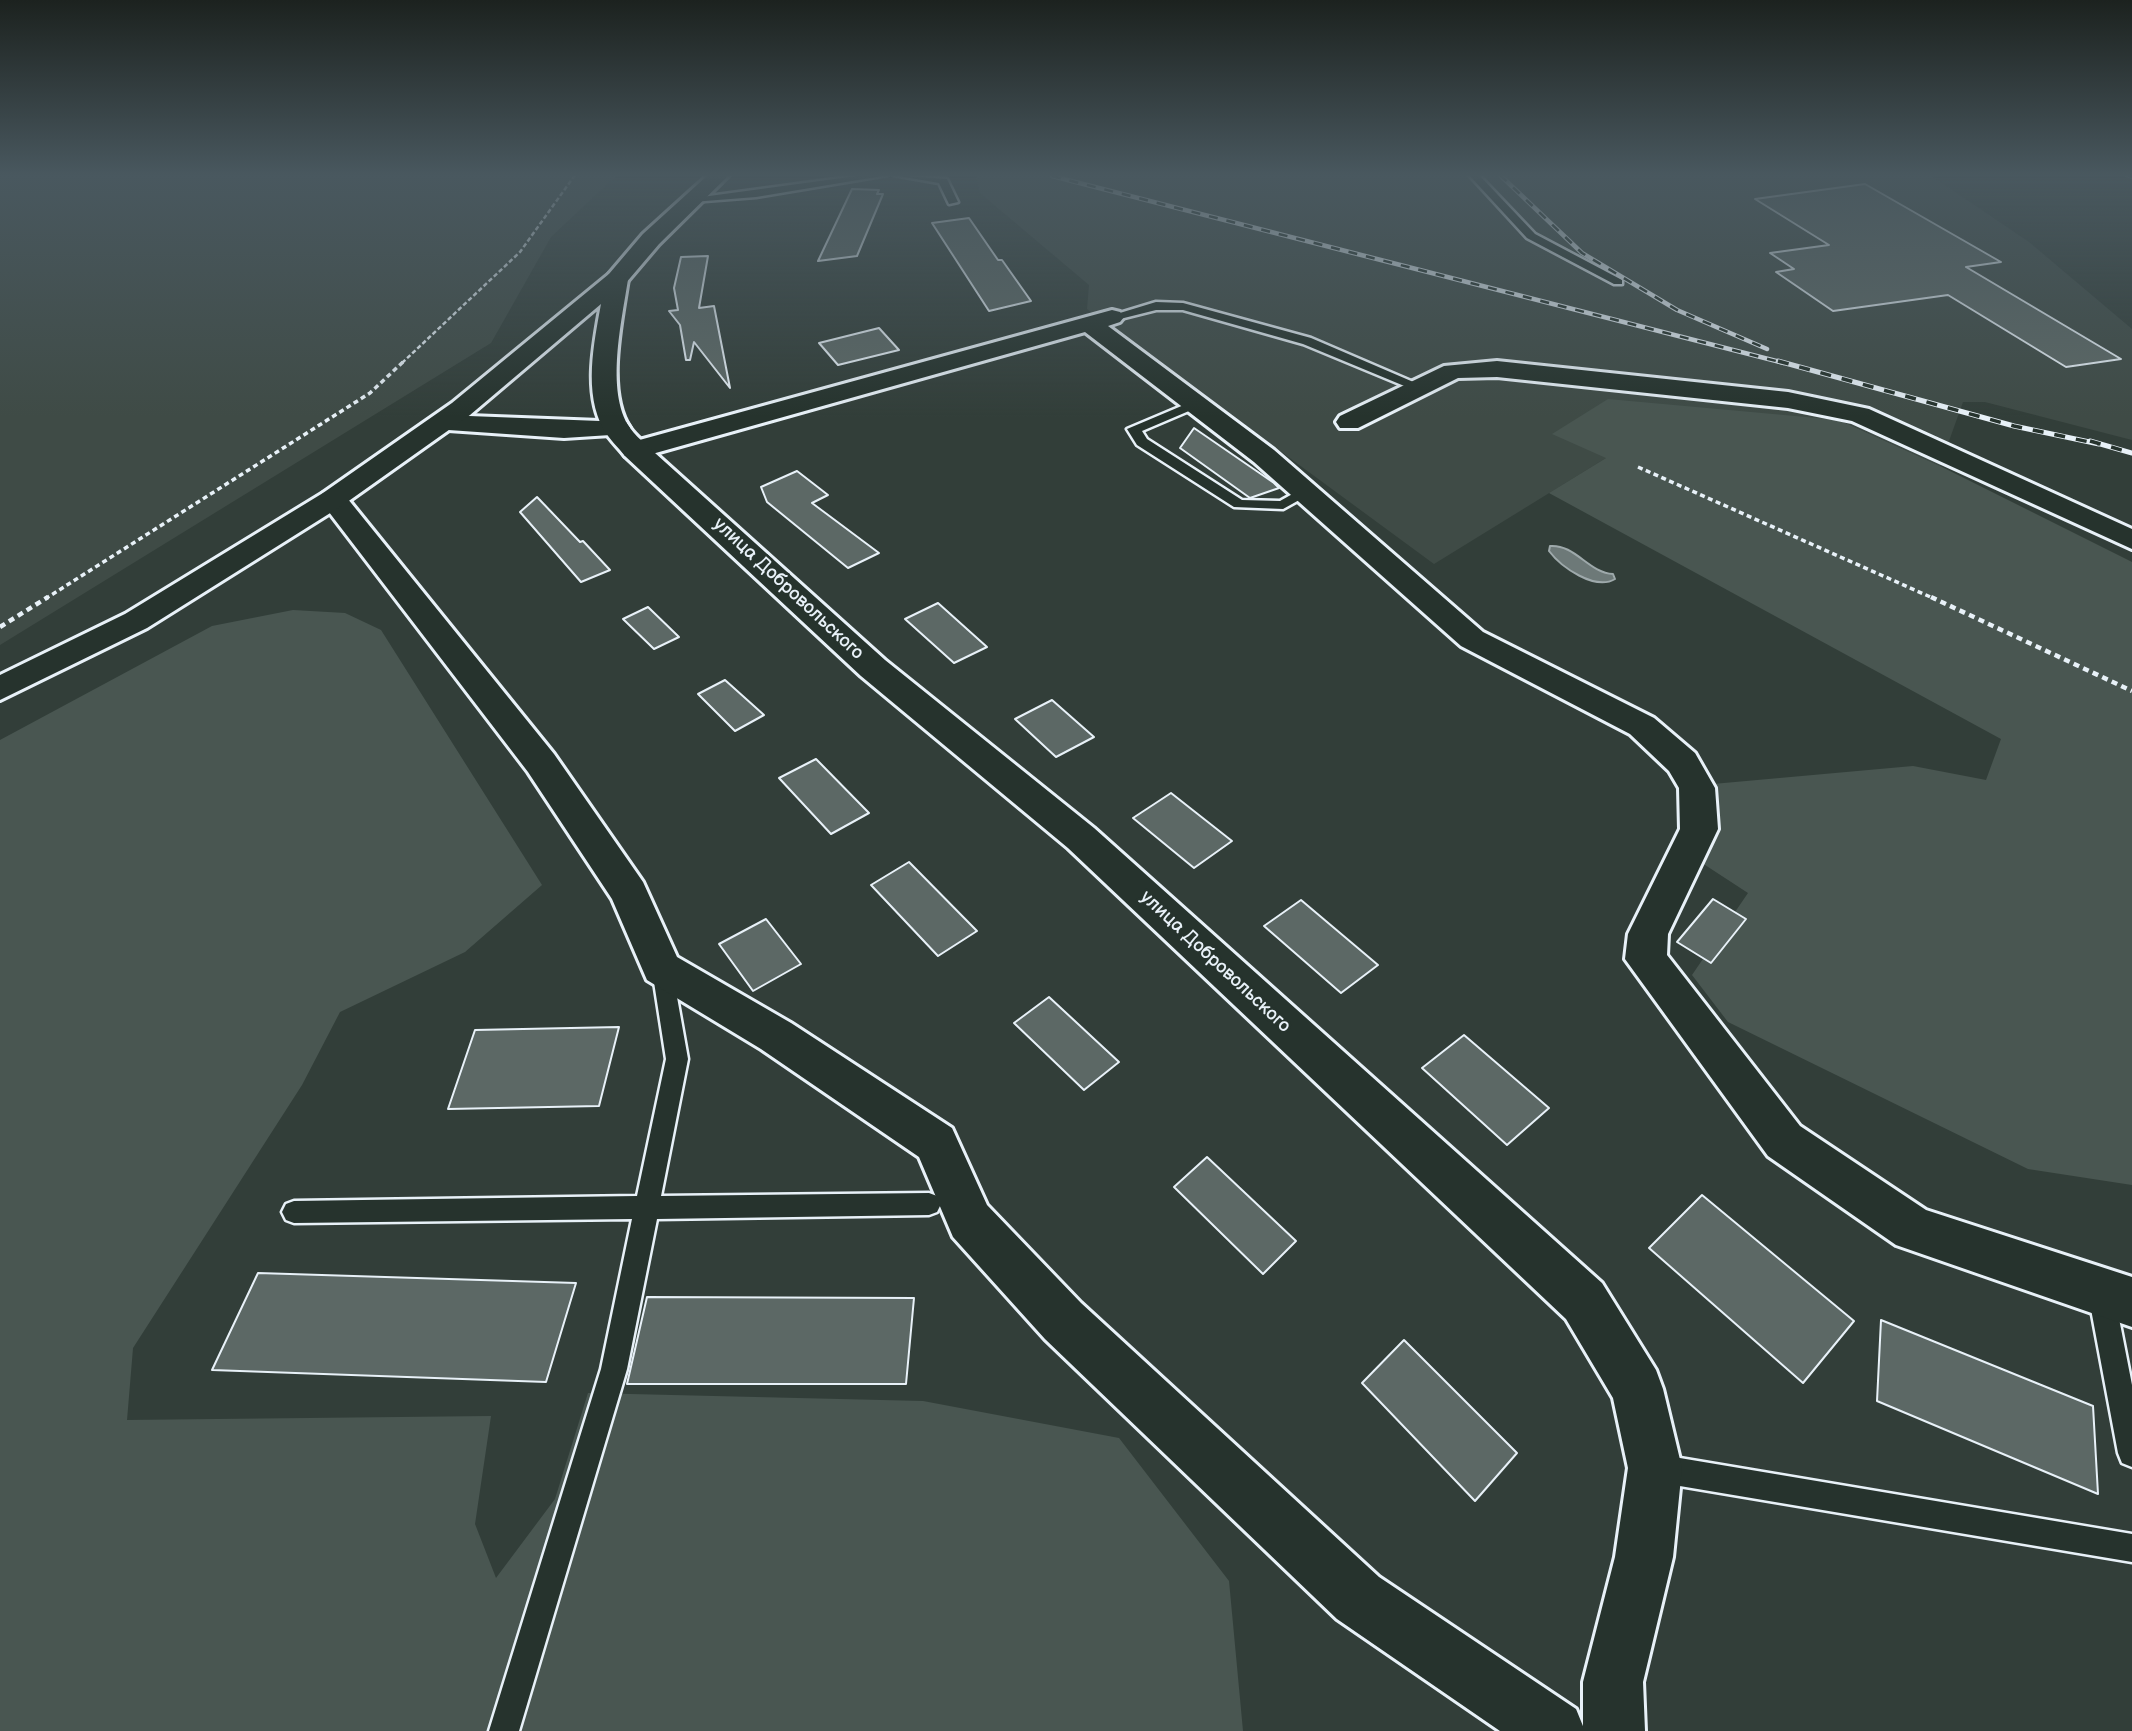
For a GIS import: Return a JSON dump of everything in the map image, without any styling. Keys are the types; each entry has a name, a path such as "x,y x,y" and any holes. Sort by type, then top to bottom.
{"street":[{"path":"0,689 136,621 333,499 443,423 617,279 637,256"},
{"path":"617,279 608,332 606,384 626,439"},
{"path":"443,423 564,430 626,439 1102,319 1196,405 1306,491 1472,639 1642,726 1682,762 1697,788 1699,830 1648,934 1646,960 1784,1141 1913,1228 2116,1297"},
{"path":"1349,422 1453,371 1516,369 1812,405 1860,415 2132,540"},
{"name":"улица Добровольского","path":"626,439 873,668 1081,838 1584,1301 1637,1389 1655,1468 1644,1558 1613,1682 1614,1731"},
{"path":"333,499 459,655 541,763 629,893 662,968 776,1036 936,1143 970,1221 1063,1321 1358,1598 1554,1731"}],"lane":[{"path":"1564,256 1618,282"},
{"path":"1102,319 1156,306 1183,307 1307,341 1419,387"},
{"path":"1196,405 1134,429 1142,442 1239,504 1283,505 1306,491"},
{"path":"504,1731 614,1369 677,1059 662,968"},
{"path":"294,1212 929,1204"},
{"path":"2116,1297 2132,1453"},
{"path":"1655,1468 2132,1548"}],"path":[{"path":"0,627 370,393 516,256"},
{"path":"1638,467 1887,576 2132,691"}],"shaded area":[{"path":"0,256 540,256 491,343 0,645"},
{"path":"1054,256 2045,256 2132,329 2132,440 1985,402 1963,402 1940,466 1839,420 1606,458 1434,564 1087,309 1089,285"},
{"path":"1608,399 1839,420 1940,466 2132,562 2132,1185 2028,1169 1728,1022 1692,975 1748,893 1702,863 1713,784 1913,766 1986,780 2001,739 1549,493 1606,458 1552,434"},
{"path":"1550,546 1567,549 1597,569 1613,574 1615,579 1598,582 1579,576 1554,557 1549,551"},
{"path":"293,610 345,613 381,630 542,885 465,952 340,1012 302,1085 133,1348 127,1420 491,1416 475,1524 496,1578 555,1499 588,1393 923,1401 1119,1438 1229,1581 1243,1731 0,1731 0,740 212,626"}],"building":[{"path":"708,256 699,308 714,306 730,388 694,342 690,360 686,360 680,325 669,311 678,310 674,288 681,257"},
{"path":"820,256 857,256 857,256 818,261"},
{"path":"953,256 995,256 1002,260 1031,301 989,311"},
{"path":"1774,256 1990,256 2001,262 1966,267 2121,359 2066,367 1948,295 1833,311 1776,272 1794,269"},
{"path":"879,328 899,350 838,365 819,343"},
{"path":"1194,428 1279,488 1250,498 1180,448"},
{"path":"797,471 828,495 812,503 879,553 848,568 767,502 761,487"},
{"path":"537,497 610,570 581,582 520,512"},
{"path":"938,603 987,647 954,663 905,619"},
{"path":"648,607 679,637 654,649 623,619"},
{"path":"725,680 764,715 735,731 698,694"},
{"path":"1052,700 1094,737 1056,757 1015,719"},
{"path":"816,759 869,813 831,834 779,778"},
{"path":"1171,793 1232,841 1194,868 1133,818"},
{"path":"909,862 977,931 938,956 871,885"},
{"path":"1713,899 1746,919 1711,963 1677,942"},
{"path":"1301,900 1378,965 1341,993 1264,926"},
{"path":"766,919 801,964 753,991 719,944"},
{"path":"1049,997 1119,1062 1084,1090 1014,1023"},
{"path":"619,1027 599,1106 448,1109 475,1030"},
{"path":"1464,1035 1549,1108 1507,1145 1422,1068"},
{"path":"1207,1157 1296,1241 1263,1274 1174,1187"},
{"path":"1702,1195 1854,1321 1803,1383 1649,1248"},
{"path":"258,1273 576,1283 546,1382 212,1370"},
{"path":"647,1297 914,1298 906,1384 627,1384"},
{"path":"1881,1320 2093,1406 2098,1494 1877,1401"},
{"path":"1404,1340 1517,1453 1475,1501 1362,1383"}],"railway":[{"path":"1364,256 1784,363"},
{"path":"1587,256 1677,310 1767,349"},
{"path":"1778,361 2014,426 2099,444"},
{"path":"2090,441 2132,453"}]}
